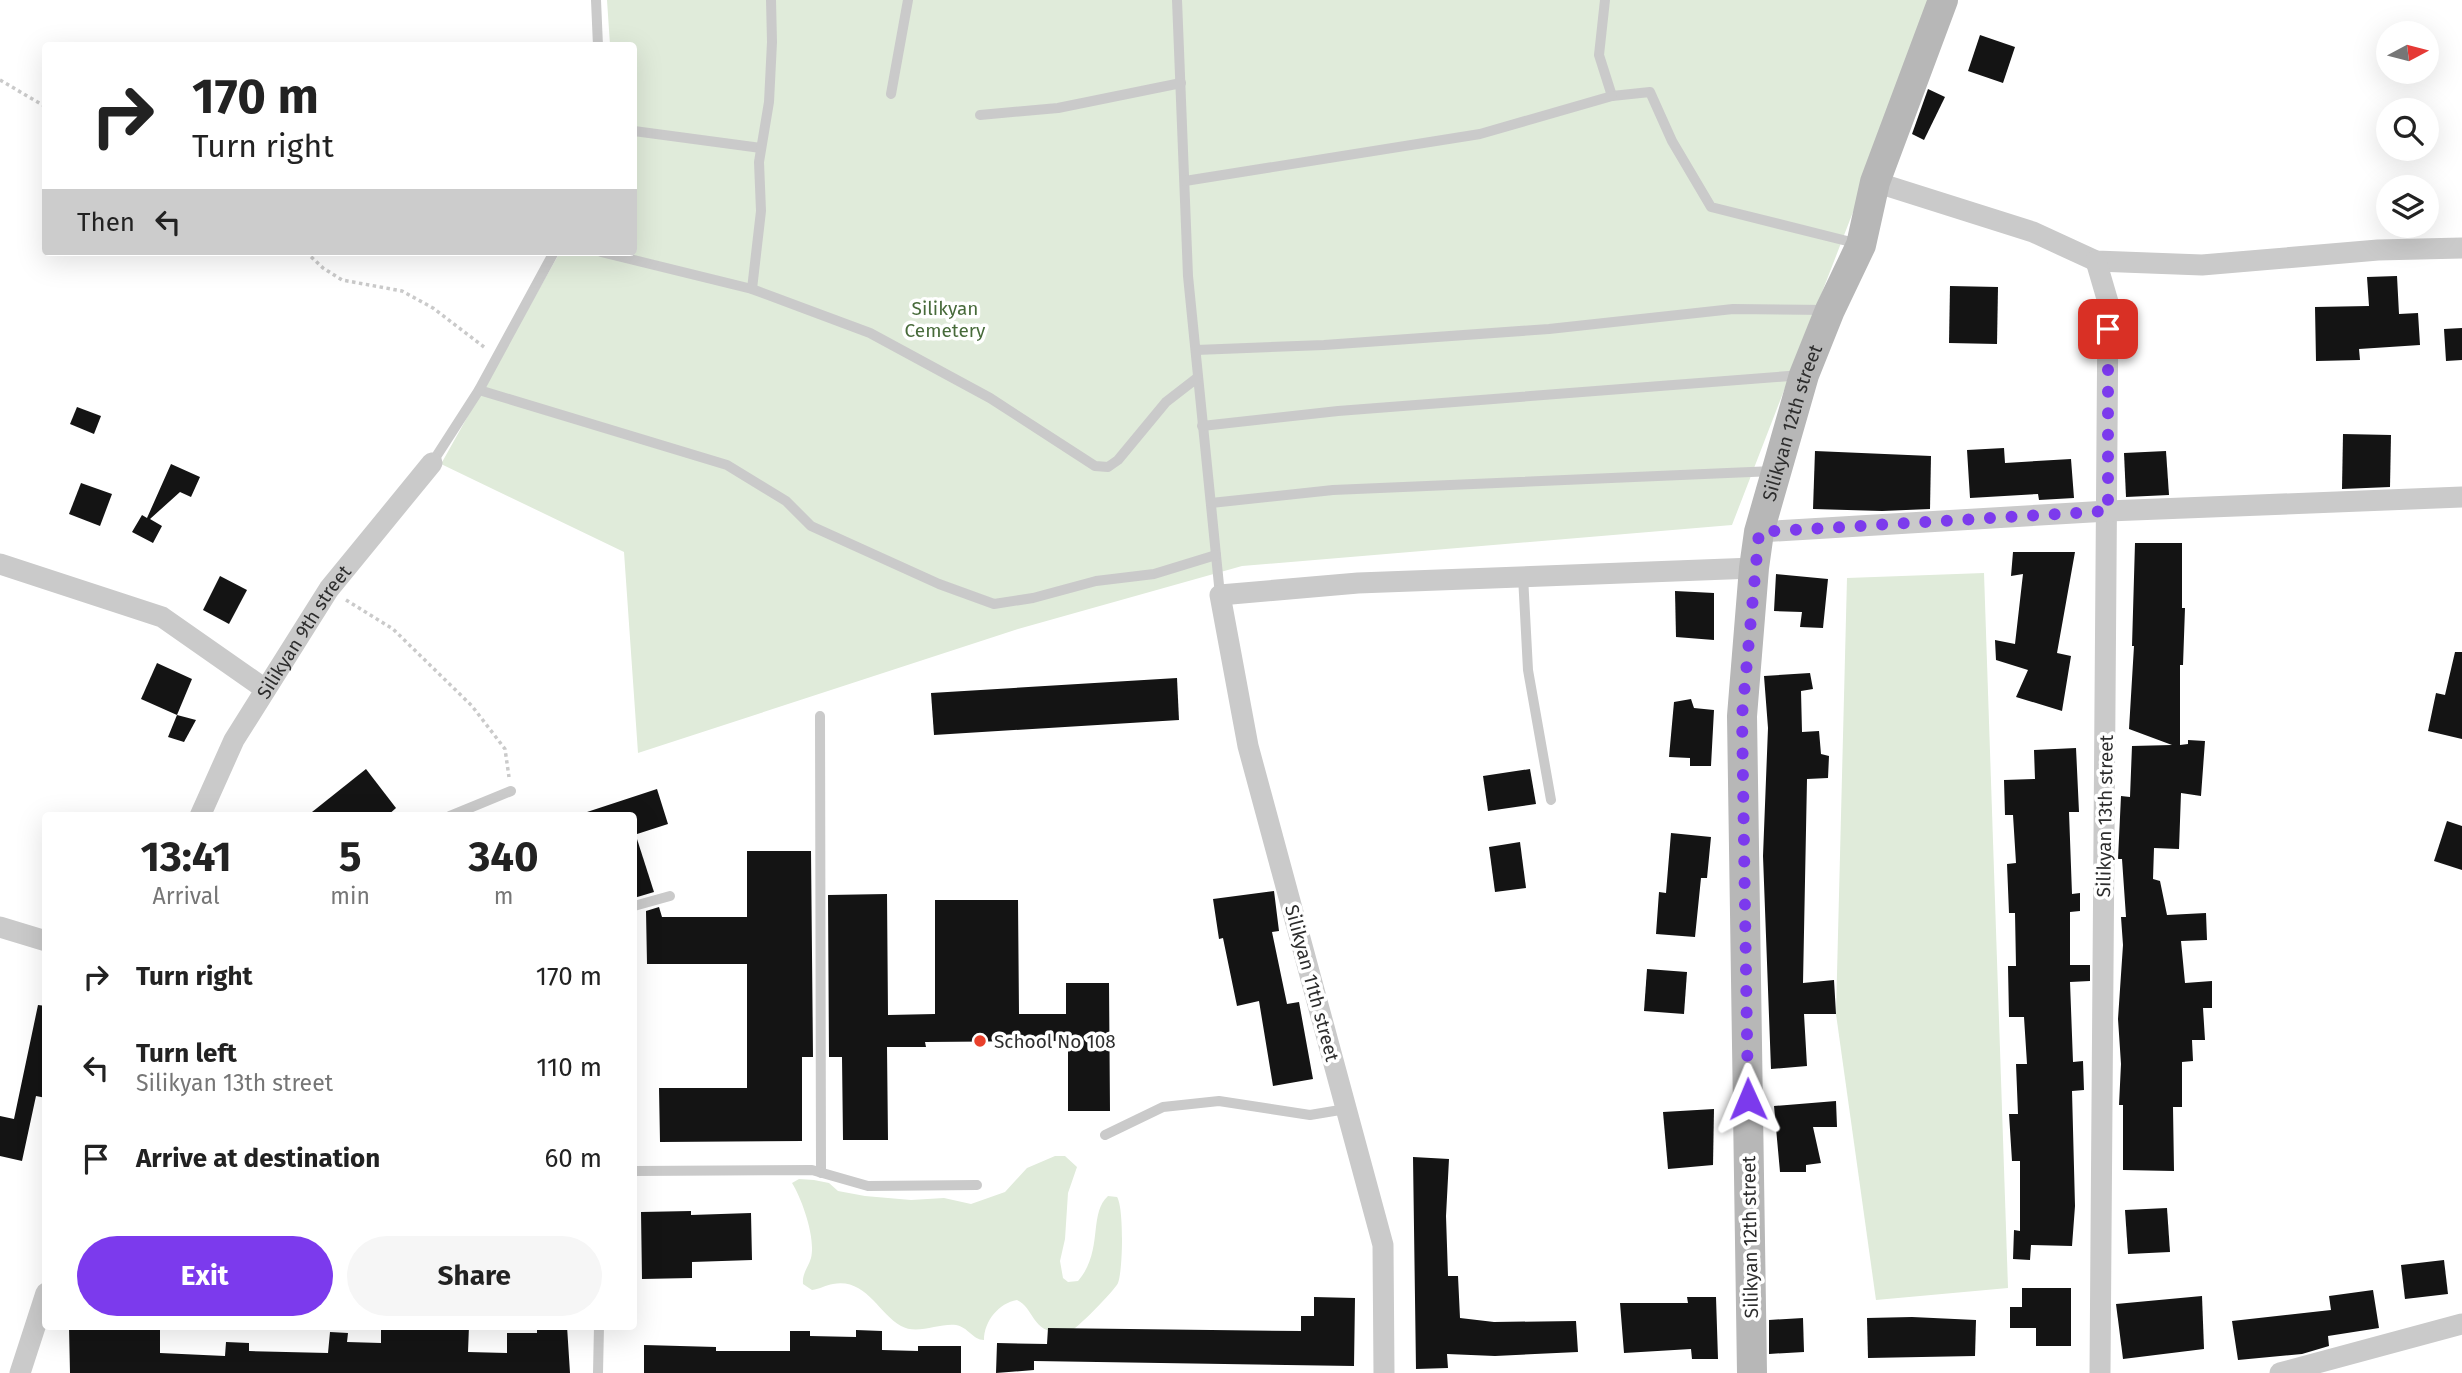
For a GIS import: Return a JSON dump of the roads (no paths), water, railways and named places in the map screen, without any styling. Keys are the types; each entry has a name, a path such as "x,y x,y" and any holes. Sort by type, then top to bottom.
{"main road":[{"name":"Silikyan 12th street","path":"1752,1373 1742,716 1754,568 1759,532 1804,374 1861,245 1875,182 1938,3"}],"street":[{"path":"1875,182 2033,232 2096,261 2202,265 2364,251 2462,248"},
{"name":"Silikyan 13th street","path":"2096,261 2108,302 2100,1373"},
{"name":"Silikyan 9th street","path":"202,812 234,740 329,589 432,463"},
{"path":"1759,532 2108,511 2462,498"},
{"path":"0,564 162,617 265,689"},
{"path":"1220,595 1358,583 1754,568"},
{"name":"Silikyan 11th street","path":"1220,595 1248,746 1383,1245 1384,1373"},
{"path":"0,927 42,940"},
{"path":"20,1373 42,1305"},
{"path":"2280,1373 2462,1324"}],"lane":[{"path":"596,0 598,42"},
{"path":"752,289 761,211 761,148 769,102 771,0"},
{"path":"891,94 908,0"},
{"path":"1177,0 1188,276 1220,595"},
{"path":"1605,0 1599,55 1612,96"},
{"path":"980,115 1058,108 1181,83"},
{"path":"1185,181 1480,134 1612,96 1650,92 1672,141 1711,207 1861,245"},
{"path":"637,131 761,148"},
{"path":"432,463 479,390 552,256"},
{"path":"617,256 752,289 870,333 990,398 1095,466 1108,467 1118,460 1166,402 1197,378"},
{"path":"1196,350 1324,345 1536,330 1733,309 1830,310"},
{"path":"1202,426 1338,411 1804,374"},
{"path":"479,390 727,465 786,501 811,526 939,584 994,604 1033,598 1096,581 1154,575 1216,555"},
{"path":"1211,503 1333,491 1777,471"},
{"path":"1523,576 1528,670 1551,800"},
{"path":"821,716 821,1173"},
{"path":"460,812 512,791"},
{"path":"637,904 670,896"},
{"path":"1105,1135 1163,1107 1219,1101 1310,1115 1346,1109"},
{"path":"637,1170 812,1170 868,1186 977,1185"},
{"path":"598,1373 599,1330"}],"place":[{"name":"School No 108","path":"980,1041"}],"park label":[{"name":"Silikyan Cemetery","path":"945,319"}]}
